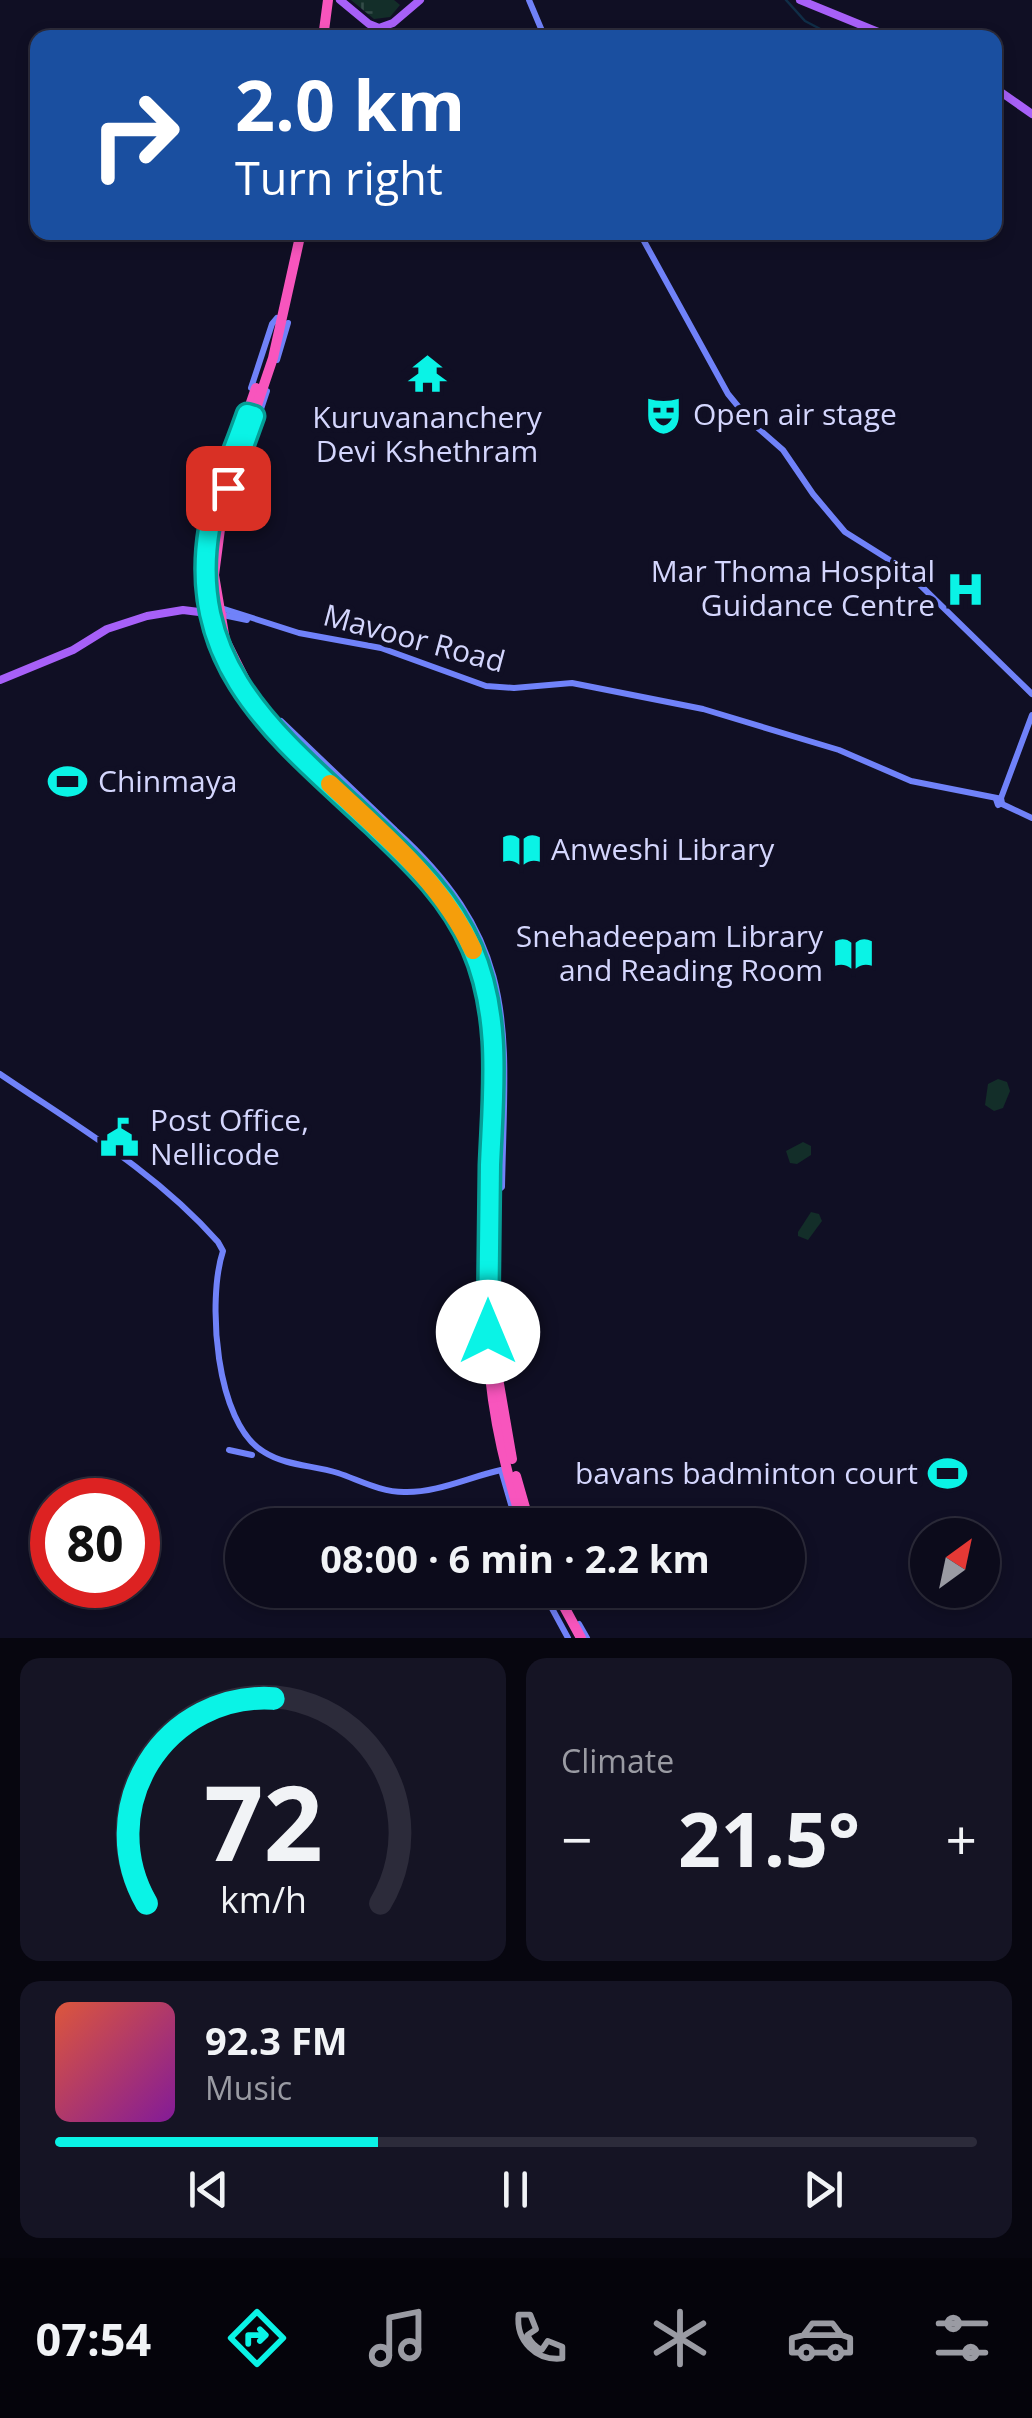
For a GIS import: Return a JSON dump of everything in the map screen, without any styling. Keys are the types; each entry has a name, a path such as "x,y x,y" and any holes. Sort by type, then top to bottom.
{"highway":[{"path":"328,30 334,0"},
{"path":"250,415 273,358 296,240"},
{"path":"297,240 282,320 219,521 210,574 221,638 233,677 257,713 430,880 473,950 488,1001 494,1059 488,1272 491,1378 500,1440 518,1508"},
{"path":"221,638 266,713 394,833 450,897 474,938 490,981 500,1045 494,1282 498,1379 520,1508"},
{"path":"561,1608 577,1638"}],"main road":[{"path":"334,0 379,28 393,23 420,0"},
{"path":"528,0 541,30"},
{"path":"800,0 873,30"},
{"path":"1002,93 1032,114"},
{"path":"643,240 728,394 751,422 783,450 846,532 915,580 1032,694"},
{"path":"250,415 208,510 203,537 205,608 229,680 256,718 398,856 406,856"},
{"path":"250,415 218,552 223,615 236,657 264,702 394,833"},
{"name":"Mavoor Road","path":"0,678 73,650 126,622 205,608 298,636 379,650 485,688 514,691 572,686 688,708 838,752 909,783 1000,800"},
{"name":"Mavoor Road","path":"223,615 381,648 486,686 572,683 702,709 840,750 911,781 1000,800"},
{"path":"1032,714 1000,800 1032,816"},
{"path":"0,1074 113,1147 174,1198 218,1242 224,1251 216,1272 220,1361 239,1426 261,1451 392,1492 436,1488 501,1470 516,1508"},
{"path":"230,1450 252,1455"}],"green space":[{"path":"351,0 394,0 400,5 390,17 374,19"},
{"path":"998,1079 1007,1082 1010,1091 1003,1108 994,1111 985,1105 988,1084"},
{"path":"803,1142 811,1146 811,1155 797,1164 790,1163 786,1151"},
{"path":"811,1212 819,1214 822,1221 808,1240 798,1236 798,1232"}],"waterway":[{"path":"786,0 805,21 822,30"}],"slow traffic":[{"path":"330,784 430,880 473,950"}],"place":[{"name":"Kuruvananchery Devi Kshethram","path":"427,374"},
{"name":"Open air stage","path":"663,415"},
{"name":"Mar Thoma Hospital Guidance Centre","path":"965,589"},
{"name":"Chinmaya","path":"68,782"},
{"name":"Anweshi Library","path":"521,850"},
{"name":"Snehadeepam Library and Reading Room","path":"853,954"},
{"name":"Post Office, Nellicode","path":"120,1138"},
{"name":"bavans badminton court","path":"948,1474"}],"route":[{"path":"228,488 254,416 247,414 217,499 206,560 212,620 233,677 272,729 430,880 465,932 482,974 494,1059 488,1332"}]}
